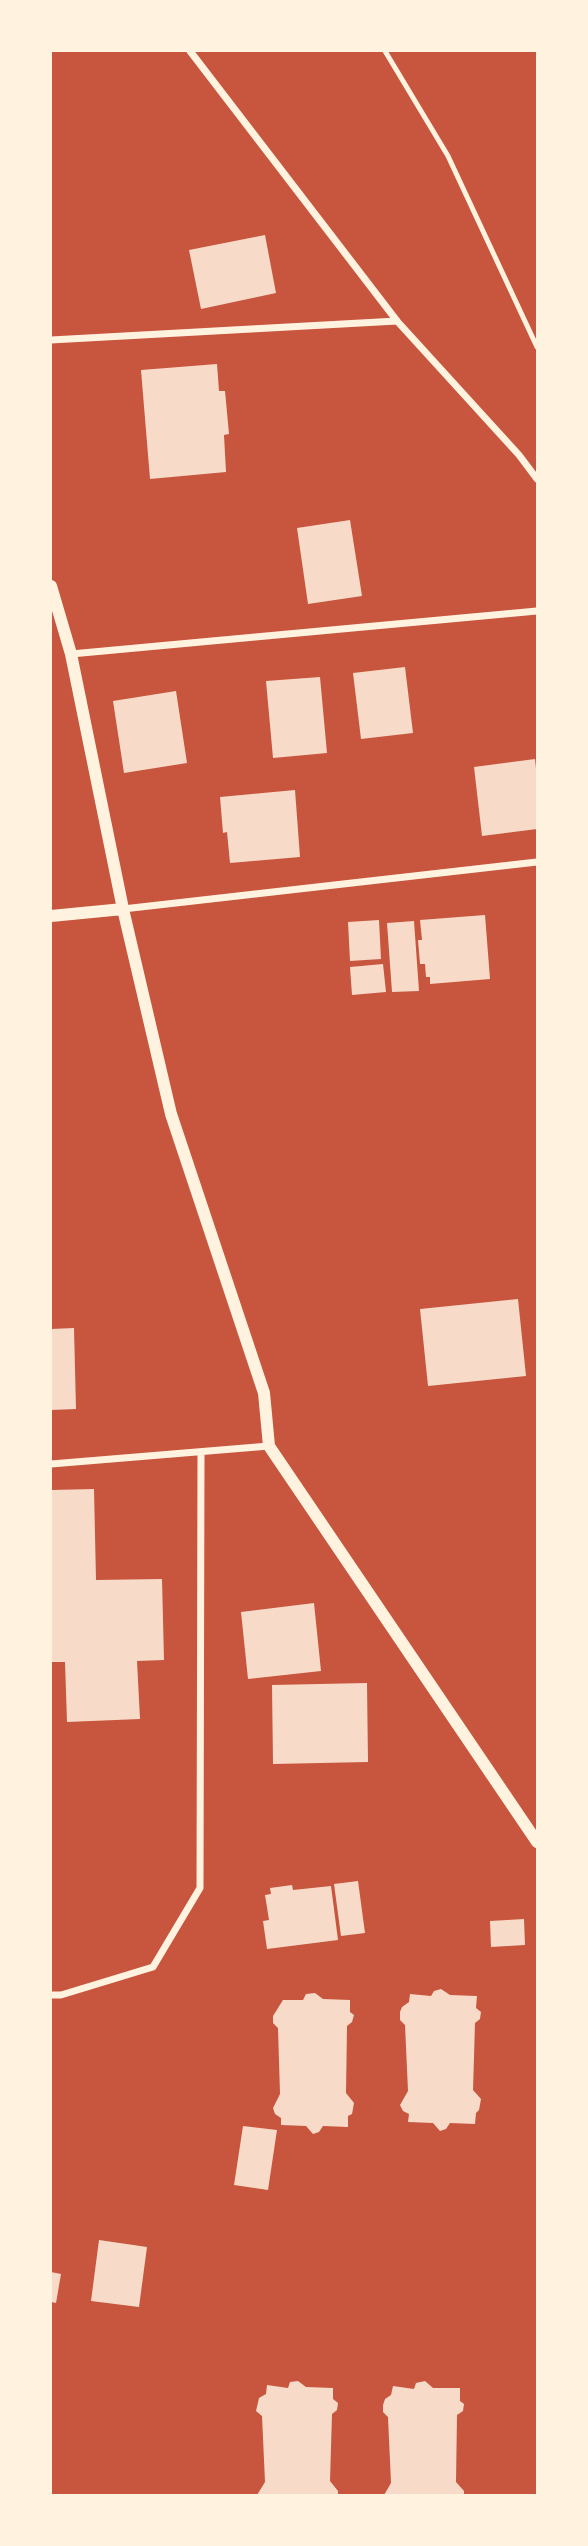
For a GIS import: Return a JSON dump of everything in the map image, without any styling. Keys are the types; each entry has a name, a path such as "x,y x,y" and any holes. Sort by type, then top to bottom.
{"street":[{"path":"190,51 397,321 519,455 537,480"},
{"path":"51,340 397,321"},
{"path":"51,586 71,654 123,909 171,1114 264,1393 269,1446 537,1842"},
{"path":"71,654 537,611"},
{"path":"51,916 537,862"},
{"path":"51,1464 269,1446"},
{"path":"51,1994 61,1995 153,1967 200,1888 201,1453"}],"lane":[{"path":"385,51 448,156 537,347"}],"building":[{"path":"265,235 276,293 201,309 189,250"},
{"path":"217,364 219,391 225,391 229,434 224,435 226,472 150,479 141,370"},
{"path":"350,520 362,596 308,604 297,528"},
{"path":"405,667 413,733 361,739 353,673"},
{"path":"320,677 327,753 273,758 266,681"},
{"path":"176,691 187,763 124,773 113,701"},
{"path":"535,759 537,829 482,836 474,767"},
{"path":"295,790 300,857 230,863 227,832 223,833 220,797"},
{"path":"485,915 490,979 430,984 430,977 426,977 425,964 420,964 420,920"},
{"path":"379,920 381,959 350,961 348,922"},
{"path":"414,921 419,991 392,992 387,923"},
{"path":"383,964 386,992 352,995 350,967"},
{"path":"518,1299 526,1376 428,1386 420,1309"},
{"path":"74,1328 76,1409 51,1410 51,1329"},
{"path":"94,1489 96,1580 162,1579 164,1660 137,1661 140,1719 67,1722 65,1662 51,1662 51,1490"},
{"path":"314,1603 321,1671 248,1679 241,1612"},
{"path":"367,1683 368,1762 273,1764 272,1685"},
{"path":"358,1881 365,1933 341,1936 334,1884"},
{"path":"292,1885 293,1890 331,1886 338,1940 267,1949 263,1921 269,1920 265,1895 271,1894 270,1888"},
{"path":"524,1919 525,1945 491,1947 490,1921"},
{"path":"441,1989 450,1995 477,1996 476,2008 481,2012 480,2019 475,2023 473,2090 481,2099 475,2124 450,2123 446,2129 440,2131 433,2123 408,2122 409,2114 403,2111 400,2105 408,2091 405,2025 400,2020 400,2012 409,2002 410,1994 431,1996 434,1991"},
{"path":"315,1993 323,1999 350,2000 350,2012 354,2015 347,2026 346,2093 354,2103 352,2114 348,2116 348,2127 323,2126 319,2132 313,2134 306,2126 281,2125 281,2118 275,2114 273,2108 280,2094 278,2028 273,2023 273,2016 283,2000 303,2000 306,1994"},
{"path":"243,2126 277,2130 268,2190 234,2185"},
{"path":"99,2240 147,2247 139,2307 91,2301"},
{"path":"51,2272 61,2274 56,2303 51,2302"},
{"path":"298,2381 306,2387 333,2388 333,2399 338,2403 337,2410 332,2414 330,2481 338,2495 257,2495 265,2482 262,2416 256,2411 259,2398 266,2394 267,2385 288,2388 290,2382"},
{"path":"425,2381 433,2388 460,2388 460,2401 464,2404 463,2411 457,2415 456,2482 464,2495 384,2495 391,2483 388,2417 383,2412 385,2399 391,2395 393,2386 414,2389 416,2383"}]}
